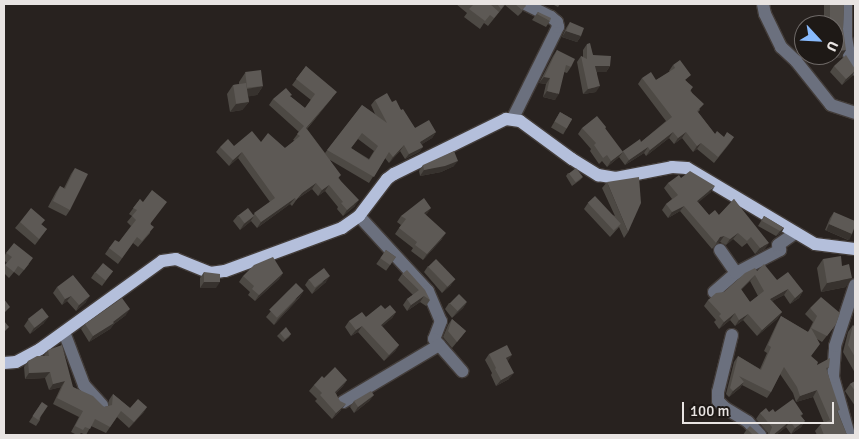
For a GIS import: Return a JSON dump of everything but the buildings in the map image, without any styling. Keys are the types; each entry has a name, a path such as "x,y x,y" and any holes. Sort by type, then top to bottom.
{"main road":[{"path":"4,363 24,359 162,261 176,259 210,273 225,271 342,228 359,216 387,179 394,174 503,120 513,118 598,174 616,178 672,167 687,168 815,244 855,249"}],"street":[{"path":"513,118 558,27 557,22 551,17 525,4"},
{"path":"763,4 765,14 781,47 796,61 831,105 855,113"},
{"path":"846,4 846,37 849,54 855,69"},
{"path":"359,216 428,291 441,319 434,338 462,371"},
{"path":"714,292 736,273 780,250 778,245 795,233"},
{"path":"720,250 736,273"},
{"path":"849,435 833,377 835,346 855,285"},
{"path":"64,332 84,385 102,405"},
{"path":"732,335 718,392 718,401 724,408 748,422 760,435"},
{"path":"343,402 439,345"}]}
